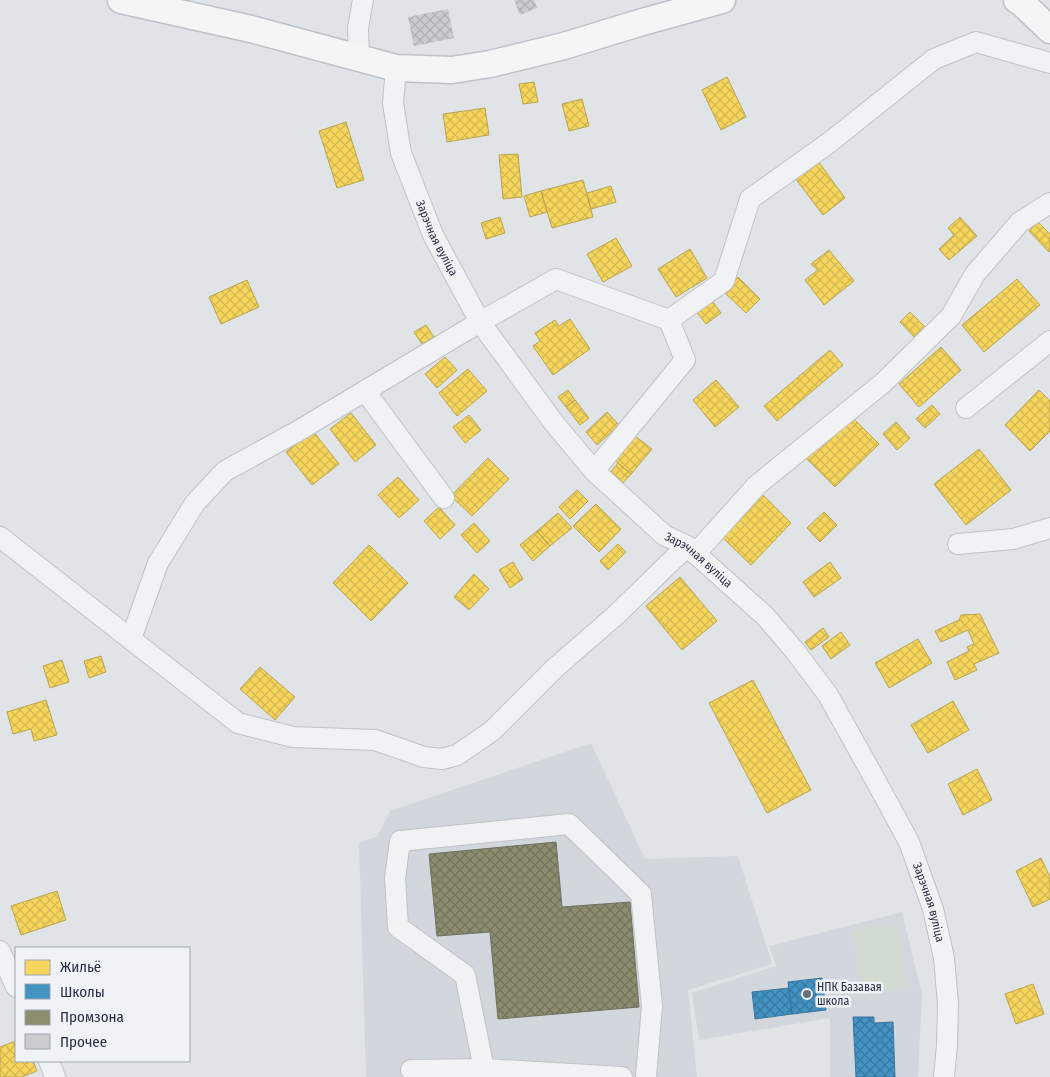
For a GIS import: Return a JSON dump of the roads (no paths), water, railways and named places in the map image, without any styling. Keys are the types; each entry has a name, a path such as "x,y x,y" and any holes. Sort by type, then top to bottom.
{"main road":[{"path":"121,0 175,7 251,30 396,68 452,70 490,64 564,46 722,0"},
{"path":"1017,0 1050,30"}],"street":[{"path":"360,58 358,28 363,0"},
{"path":"669,320 724,281 750,199 830,142 934,59 976,42 1050,63"},
{"name":"Зарэчная вуліца","path":"396,68 393,103 401,153 433,235 480,322 554,423 594,471 664,535 691,550 765,616 795,651 828,694 909,842 933,908 944,958 948,1004 944,1077"},
{"path":"0,537 238,723 293,737 375,740 424,757 442,759 457,755 492,731 554,668 691,550 758,485 883,383 951,316 975,274 1020,222 1050,203"},
{"path":"131,639 158,563 195,503 225,471 298,431 480,322 556,279 669,320 686,360 594,471"},
{"path":"966,408 1050,341"},
{"path":"365,391 444,498"},
{"path":"958,544 1013,539 1050,528"},
{"path":"484,1069 465,975 398,927 396,878 400,841 568,824 640,894 652,1006 646,1077"},
{"path":"0,951 15,986"},
{"path":"49,1062 55,1077"},
{"path":"410,1070 484,1069 622,1077"}],"place":[{"name":"НПК Базавая школа","path":"807,994"}]}
